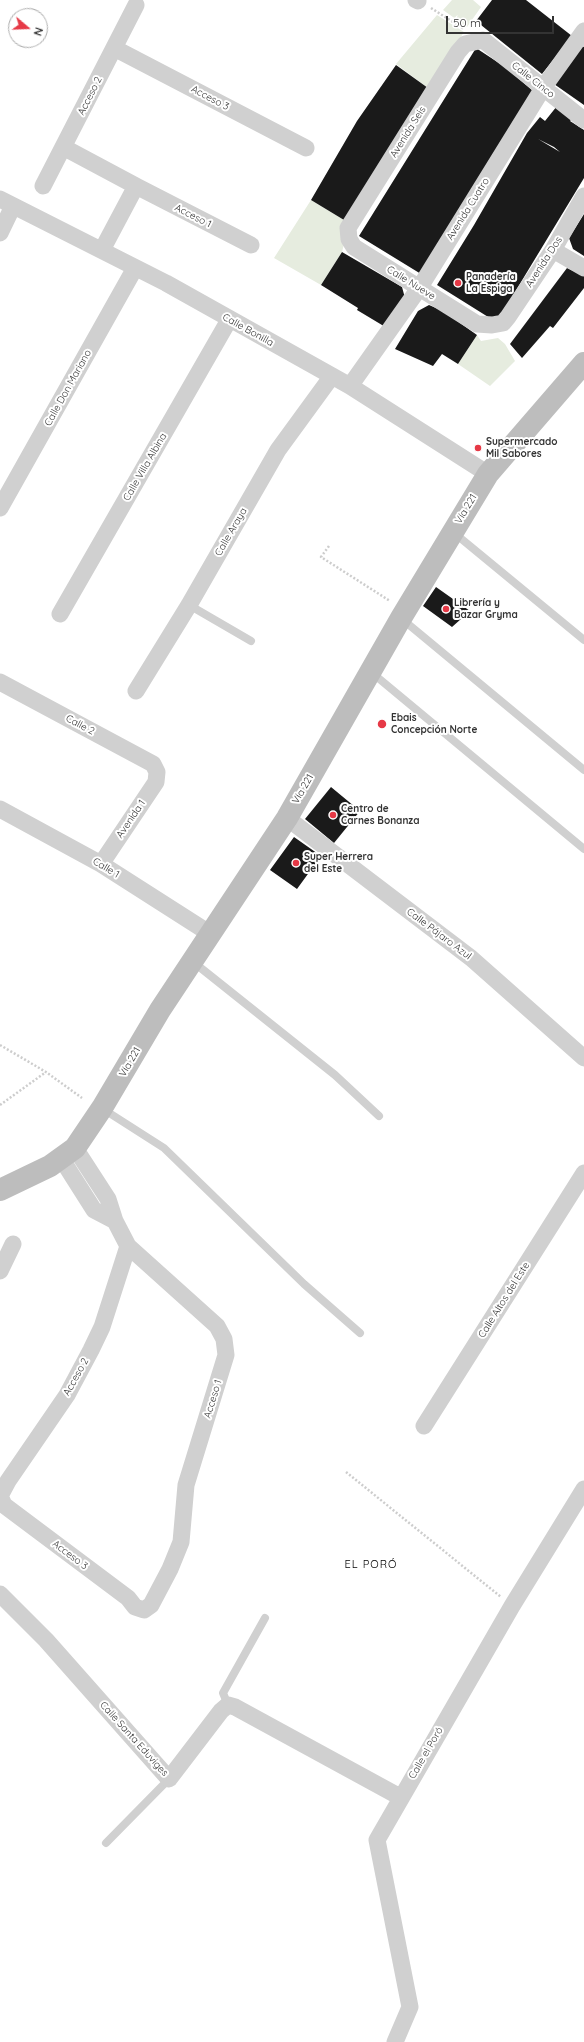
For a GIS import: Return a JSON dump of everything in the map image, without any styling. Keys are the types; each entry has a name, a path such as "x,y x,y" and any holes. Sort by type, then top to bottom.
{"main road":[{"name":"Vía 221","path":"0,1190 50,1166 68,1153 102,1108 160,1010 209,933 287,818 404,614 488,474 584,363"}],"street":[{"name":"Acceso 2","path":"43,186 136,5"},
{"name":"Avenida Cuatro","path":"350,386 420,288 543,88 584,30"},
{"name":"Calle Cinco","path":"483,40 584,120"},
{"name":"Avenida Seis","path":"349,239 348,228 458,52 465,44 483,40"},
{"name":"Acceso 3","path":"114,48 306,148"},
{"name":"Acceso 1","path":"63,147 251,245"},
{"path":"102,250 136,186"},
{"name":"Avenida Dos","path":"477,324 492,325 503,323 553,250 584,196"},
{"path":"0,233 6,202"},
{"name":"Calle Bonilla","path":"6,202 166,283 229,320 350,386 488,474"},
{"name":"Calle Nueve","path":"349,239 354,248 477,324"},
{"path":"553,250 584,268"},
{"name":"Calle Don Mariano","path":"0,508 135,268"},
{"name":"Calle Villa Albina","path":"60,614 229,320"},
{"name":"Calle Araya","path":"136,691 189,605 278,450 332,376"},
{"name":"Calle 2","path":"0,682 153,764 157,772"},
{"name":"Avenida 1","path":"101,864 156,782 157,772"},
{"name":"Calle 1","path":"0,809 101,864 209,933"},
{"name":"Calle Pájaro Azul","path":"287,818 471,958 584,1058"},
{"name":"Acceso 1","path":"68,1153 108,1200 114,1221 128,1246 217,1326 224,1339 226,1355 186,1485 181,1542 170,1569 151,1605 144,1610"},
{"name":"Calle Altos del Este","path":"424,1426 584,1173"},
{"path":"0,1271 13,1244"},
{"name":"Acceso 2","path":"0,1496 8,1481 67,1395 91,1350 102,1327 128,1246"},
{"name":"Calle el Poró","path":"395,2042 410,2007 377,1840 400,1797 512,1606 584,1489"},
{"name":"Acceso 3","path":"0,1496 4,1505 128,1598 135,1607 144,1610"},
{"name":"Calle Santa Eduviges","path":"0,1594 46,1640 169,1779 228,1705"},
{"path":"228,1705 235,1707 400,1797"}],"lane":[{"path":"453,532 584,640"},
{"path":"189,605 251,641"},
{"path":"404,614 584,770"},
{"path":"371,672 584,849"},
{"path":"192,961 335,1075 379,1116"},
{"path":"102,1108 164,1148 304,1284 360,1333"},
{"path":"228,1705 223,1693 265,1618"},
{"path":"106,1843 169,1779"}],"path":[{"path":"417,0 483,40"},
{"path":"329,546 321,557 404,614"},
{"path":"0,1045 46,1072 82,1098"},
{"path":"0,1105 46,1072"},
{"path":"346,1472 512,1606"}],"shaded area":[{"path":"452,0 473,0 481,7 467,27 443,10"},
{"path":"437,15 464,32 428,88 396,64"},
{"path":"311,200 344,220 344,244 342,252 321,285 274,258"},
{"path":"477,335 481,341 498,338 505,344 515,361 490,386 458,364"}],"building":[{"path":"492,0 526,0 572,36 542,74 476,21"},
{"path":"582,46 584,47 584,105 554,84"},
{"path":"476,48 505,67 533,91 421,274 359,236"},
{"path":"396,65 428,88 344,220 311,200 357,121"},
{"path":"557,106 574,117 570,121 584,130 584,178 498,320 493,320 437,285 474,225 527,133 540,117 545,121","holes":["538,139 554,147 560,152"]},
{"path":"584,214 584,256 573,249 569,238"},
{"path":"342,252 402,287 405,298 387,328 357,310 358,308 321,285"},
{"path":"567,268 584,276 584,288 553,328 550,326 522,358 510,344"},
{"path":"429,305 443,311 477,335 458,364 442,354 433,366 395,349 418,311"},
{"name":"Librería y Bazar Gryma","path":"436,587 470,611 452,627 423,606"},
{"name":"Centro de Carnes Bonanza","path":"331,787 360,811 334,843 305,819"},
{"name":"Super Herrera del Este","path":"294,837 321,856 297,889 270,870"}],"place":[{"name":"Panadería La Espiga","path":"458,283"},
{"name":"Supermercado Mil Sabores","path":"478,448"},
{"name":"Librería y Bazar Gryma","path":"446,609"},
{"name":"Ebais Concepción Norte","path":"382,724"},
{"name":"Centro de Carnes Bonanza","path":"333,815"},
{"name":"Super Herrera del Este","path":"296,863"}],"district":[{"name":"EL PORÓ","path":"371,1565"}]}
